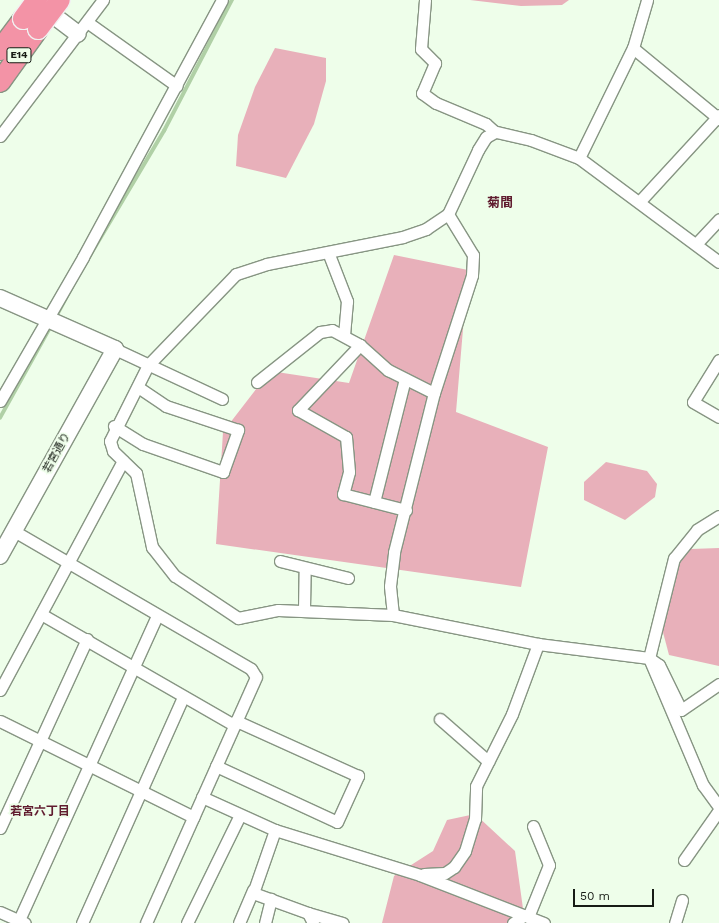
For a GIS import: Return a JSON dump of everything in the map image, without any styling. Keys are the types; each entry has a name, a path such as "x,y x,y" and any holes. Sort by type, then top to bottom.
{"highway":[{"name":"E14","path":"0,82 31,24 35,0"},
{"name":"E14","path":"0,50 60,0"}],"street":[{"path":"35,0 177,86"},
{"path":"0,136 103,0"},
{"path":"0,400 46,321 177,86 222,0"},
{"path":"425,0 421,49 435,63 422,93 436,103 486,124 495,132 531,140 579,158 640,201 719,262"},
{"path":"579,158 633,48 647,0"},
{"path":"633,48 718,117 640,201"},
{"path":"495,132 486,137 478,150 448,214 426,229 403,237 267,264 236,274 148,365 138,387 114,426 110,441 123,461 136,473 152,547 175,576 238,618 278,610 304,609 393,615 538,644 649,658 659,665 681,710 719,684"},
{"path":"393,615 390,586 394,552 406,510 434,393 472,275 473,255 448,214"},
{"path":"696,244 719,219"},
{"path":"328,252 347,301 344,334"},
{"path":"0,298 46,321 115,349 222,398"},
{"path":"257,382 320,332 332,330 344,334 360,345 388,370 434,393"},
{"path":"360,345 298,410 346,437 348,472 343,494 406,510"},
{"name":"若宮通り","path":"0,556 115,349"},
{"path":"719,360 693,402 719,417"},
{"path":"374,502 405,379"},
{"path":"114,426 143,444 223,472 238,430 166,406 138,387"},
{"path":"0,690 123,461"},
{"path":"684,860 719,808 703,786 649,658 674,558 697,530 719,516"},
{"path":"14,531 251,669 256,677 146,923"},
{"path":"280,561 305,570 348,578"},
{"path":"304,609 305,570"},
{"path":"41,614 134,666 183,696 235,723 355,773 358,776 337,822 331,821 216,766"},
{"path":"0,912 22,922 134,666 158,616"},
{"path":"0,828 87,639"},
{"path":"420,875 445,873 454,867 465,851 475,819 476,786 512,714 538,644"},
{"path":"82,923 183,696"},
{"path":"440,719 488,761"},
{"path":"0,721 193,817"},
{"path":"202,797 275,830 420,875 544,923"},
{"path":"187,923 240,815"},
{"path":"513,923 526,916 549,865 533,826"},
{"path":"239,923 275,830"},
{"path":"253,890 271,899 308,913 343,923"},
{"path":"265,923 271,899"},
{"path":"675,923 682,900"},
{"path":"308,913 313,923"}],"shaded area":[{"path":"470,0 569,0 562,5 521,6"},
{"path":"275,48 326,58 326,81 314,124 286,178 236,166 238,135 255,87"},
{"path":"394,255 468,270 456,412 548,447 521,587 216,544 223,432 270,371 349,383"},
{"path":"606,462 647,471 657,484 655,497 625,520 584,500 584,482"},
{"path":"719,548 719,666 669,655 659,617 666,579 691,549"},
{"path":"475,814 515,851 525,923 382,923 394,876 433,851 447,820"}],"waterway":[{"path":"88,259 164,131 232,0"},
{"path":"56,317 72,287"},
{"path":"0,418 51,326"}],"district":[{"name":"菊間","path":"500,203"},
{"name":"若宮六丁目","path":"40,812"}]}
